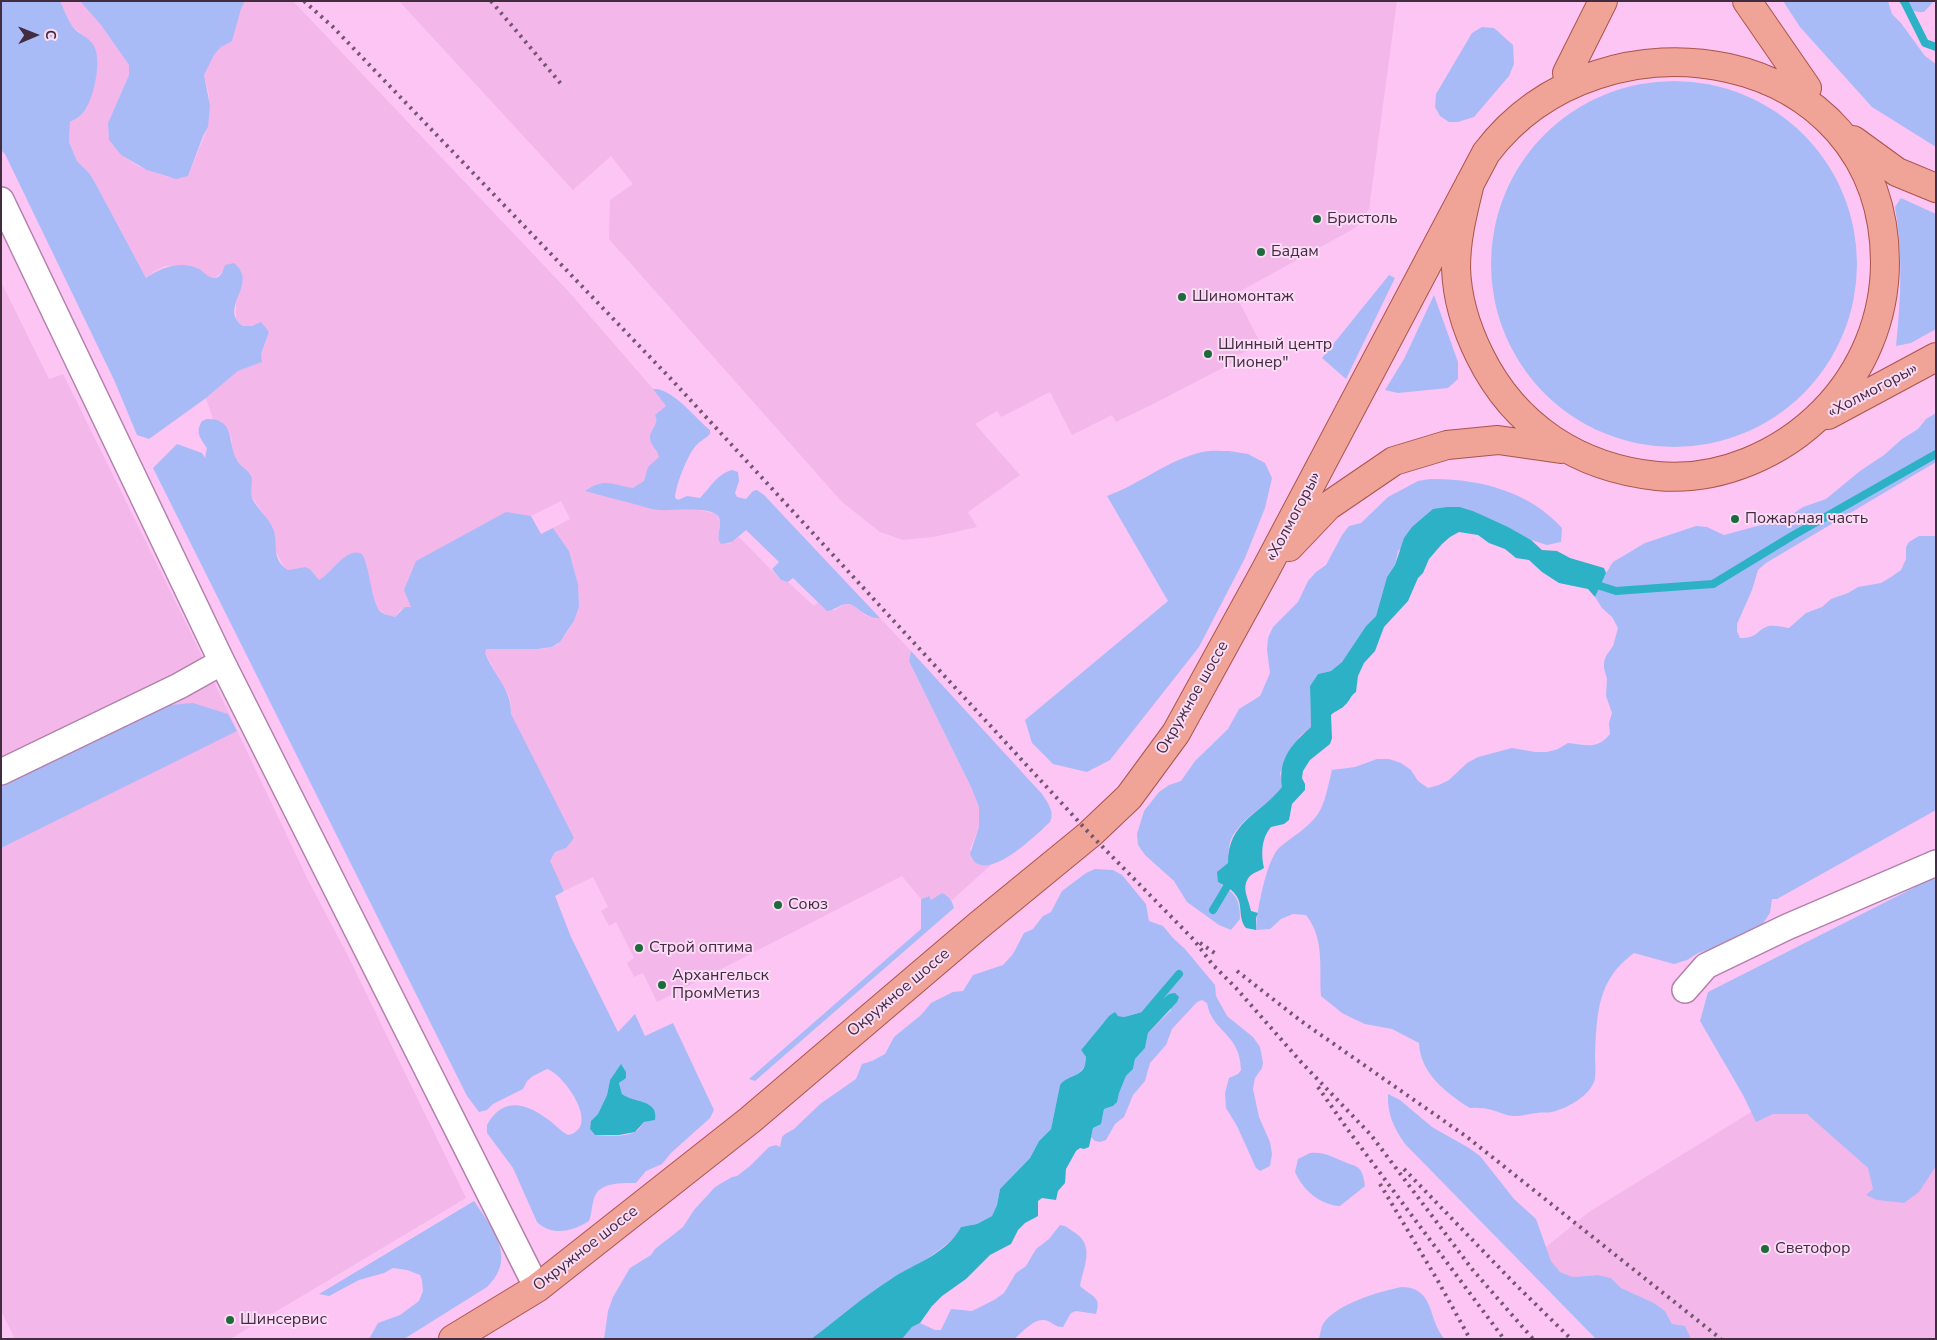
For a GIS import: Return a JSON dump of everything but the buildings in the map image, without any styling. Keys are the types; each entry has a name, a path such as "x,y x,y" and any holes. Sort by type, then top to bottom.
{"main road":[{"path":"1567,73 1603,1"},
{"path":"1747,1 1820,106"},
{"name":"«Холмогоры»","path":"1265,571 1493,140 1515,113 1541,90 1567,73 1594,60 1634,49 1682,46 1709,50 1749,61 1784,78 1820,106 1844,133 1864,166 1878,202 1885,241 1885,276 1877,322 1859,366 1837,398 1793,439 1749,462 1722,470 1692,475 1660,476 1623,471 1591,461 1566,449 1543,434 1515,409 1491,378 1469,335 1459,299 1456,268 1457,236 1470,184"},
{"name":"«Холмогоры»","path":"1844,133 1897,172 1936,188"},
{"name":"«Холмогоры»","path":"1811,424 1936,357"},
{"name":"«Холмогоры»","path":"1265,571 1328,506 1394,461 1447,445 1498,440 1566,449"},
{"name":"Окружное шоссе","path":"453,1339 537,1288 750,1120 979,924 1090,834 1129,797 1176,733 1265,571"}],"street":[{"path":"1,200 222,662 537,1288"},
{"path":"1,772 179,686 222,662"},
{"path":"1685,990 1706,966 1787,926 1936,863"}],"shaded area":[{"path":"1,1 60,1 72,26 90,40 94,46 97,69 94,88 85,110 70,122 69,142 77,161 90,174 146,278 164,268 186,265 216,278 221,274 225,265 234,263 241,271 243,279 234,312 236,319 243,326 252,326 261,322 269,332 261,354 262,362 238,371 206,398 149,439 137,435 115,382 5,154 1,150"},
{"path":"60,1 80,1 101,25 129,65 129,75 108,123 109,140 121,155 138,166 167,177 188,176 208,127 209,95 204,75 214,55 221,47 232,40 245,1 293,1 569,292 694,436 659,510 697,509 716,514 720,522 718,536 729,544 739,537 781,580 788,582 814,606 818,602 824,608 835,610 845,604 853,605 866,616 880,618 911,651 909,661 979,807 979,827 970,849 979,865 992,864 952,900 947,895 931,900 928,896 921,899 902,876 657,1002 643,973 634,977 627,963 634,958 616,922 609,926 601,911 608,907 593,877 564,891 549,862 555,852 566,848 511,714 511,703 508,694 485,653 485,649 543,649 552,647 557,645 574,621 579,607 578,584 569,551 553,528 570,519 561,501 531,516 411,607 400,610 395,617 385,614 378,608 367,574 367,565 354,553 339,562 319,580 310,569 305,567 288,570 284,567 275,550 275,535 272,526 252,497 252,478 236,458 228,430 222,422 213,419 206,398 238,371 262,362 261,354 269,332 257,324 243,326 236,319 236,303 243,281 241,270 223,271 215,278 211,278 194,267 165,266 146,278 90,174 77,161 69,142 70,122 79,117 86,108 96,77 80,32 72,27"},
{"path":"80,1 245,1 232,41 221,47 214,55 204,75 210,106 208,127 188,176 176,179 147,170 121,155 109,140 108,123 129,75 129,65 101,25"},
{"path":"399,1 1397,1 1369,209 1355,228 1235,294 1261,344 1234,357 1236,361 1116,422 1112,415 1072,435 1050,392 1001,417 997,411 975,424 1020,475 968,512 977,527 933,537 903,540 880,532 842,502 609,239 610,200 633,184 611,156 573,190"},
{"path":"1783,1 1888,1 1892,14 1901,23 1925,56 1936,64 1936,147 1872,107 1800,27"},
{"path":"1898,1 1934,1 1924,12 1921,12 1906,8"},
{"path":"1482,27 1494,28 1513,45 1514,64 1509,76 1474,117 1458,122 1449,122 1440,116 1435,107 1436,94 1472,33"},
{"path":"1674,81 1710,85 1744,95 1776,112 1803,135 1826,162 1843,194 1853,228 1857,264 1853,300 1843,334 1826,366 1803,393 1776,416 1744,433 1710,443 1674,447 1638,443 1604,433 1572,416 1545,393 1522,366 1505,334 1495,300 1491,264 1495,228 1505,194 1522,162 1545,135 1572,112 1604,95 1638,85"},
{"path":"1901,198 1936,214 1936,329 1911,343 1896,346 1900,276 1898,225 1895,207"},
{"path":"1389,275 1395,278 1346,379 1322,358"},
{"path":"1,282 49,379 63,374 186,623 308,880 346,952 466,1198 230,1339 15,1339 1,1311"},
{"path":"1434,295 1458,362 1458,379 1448,388 1398,393 1385,390 1404,359"},
{"path":"653,389 668,393 676,398 710,430 710,434 691,453 679,479 675,498 678,500 687,496 700,498 722,475 732,470 738,472 739,481 735,493 737,497 746,499 753,491 757,490 764,495 880,618 868,616 851,604 844,604 827,611 793,578 788,582 781,580 772,569 779,562 746,530 732,542 721,544 719,540 719,518 712,512 698,510 655,510 585,491 603,483 633,488 644,481 648,467 659,457 650,438 656,424 655,415 666,406"},
{"path":"1936,413 1936,462 1766,563 1758,570 1752,590 1737,624 1737,631 1740,638 1746,638 1769,626 1789,628 1806,613 1822,607 1831,599 1858,587 1881,583 1891,577 1901,570 1906,559 1906,547 1909,542 1919,536 1936,536 1936,810 1777,899 1772,899 1770,913 1762,925 1725,945 1698,953 1687,960 1674,964 1634,953 1613,974 1601,998 1598,1011 1595,1078 1589,1090 1578,1100 1552,1112 1518,1116 1511,1116 1485,1108 1470,1108 1452,1096 1429,1073 1420,1054 1419,1043 1392,1029 1365,1024 1354,1019 1342,1013 1321,996 1319,944 1312,924 1306,915 1293,914 1281,919 1270,929 1256,930 1260,899 1275,853 1305,828 1318,814 1325,798 1332,770 1355,767 1377,759 1389,759 1401,763 1411,770 1418,781 1428,788 1449,780 1467,763 1478,757 1512,748 1547,752 1558,749 1568,743 1591,745 1601,742 1610,734 1609,723 1612,713 1606,696 1607,679 1604,662 1613,646 1618,628 1612,617 1602,608 1595,597 1601,581 1613,562 1645,543 1696,526 1707,527 1724,535 1787,518 1803,507 1826,499 1902,439 1918,429 1926,419"},
{"path":"207,419 216,420 227,427 234,454 252,478 252,498 274,531 279,562 288,570 305,567 310,569 319,580 349,554 360,553 366,562 374,598 380,611 385,614 395,617 405,607 411,607 404,590 416,561 506,512 531,516 541,534 553,528 569,551 578,584 579,607 574,621 560,642 552,647 538,649 486,649 485,653 509,697 511,714 574,838 566,848 555,852 550,861 564,891 555,896 571,937 618,1032 635,1014 645,1036 673,1023 714,1110 710,1118 671,1153 662,1164 646,1171 636,1183 614,1184 599,1190 595,1197 589,1221 583,1225 570,1230 556,1231 543,1227 537,1222 513,1168 487,1133 487,1125 493,1116 499,1110 514,1105 522,1106 538,1113 568,1135 578,1130 581,1122 581,1112 577,1101 562,1080 547,1069 527,1081 523,1089 493,1104 487,1110 479,1112 467,1096 153,468 177,444 202,453 205,458 207,448 200,438 199,432 202,421","holes":["621,1065 622,1081 619,1083 622,1094 643,1102 652,1108 655,1120 644,1123 631,1134 615,1136 595,1135 590,1129 591,1122 598,1114 607,1095 610,1080"]},
{"path":"1205,451 1229,451 1248,454 1265,463 1272,478 1265,508 1245,558 1199,647 1110,760 1087,772 1053,764 1032,743 1025,720 1168,601 1107,496 1190,456"},
{"path":"1448,479 1484,484 1518,496 1549,515 1562,528 1561,542 1547,545 1531,540 1473,511 1460,507 1447,507 1398,551 1395,565 1387,577 1376,616 1366,626 1342,662 1331,671 1318,674 1310,686 1311,727 1300,736 1280,773 1283,787 1244,822 1231,838 1228,864 1218,882 1229,890 1238,901 1240,919 1231,930 1219,925 1187,902 1174,881 1145,855 1138,845 1137,834 1144,811 1159,792 1169,785 1181,781 1195,761 1228,729 1239,709 1260,696 1270,673 1267,650 1268,638 1273,627 1298,602 1308,581 1326,565 1349,526 1361,523 1388,497 1418,481"},
{"path":"1460,507 1473,511 1531,540 1542,550 1557,551 1570,558 1604,568 1606,573 1595,597 1588,589 1559,583 1542,572 1529,560 1516,558 1505,549 1489,543 1478,535 1459,532 1442,544 1429,559 1408,601 1384,627 1375,651 1364,663 1358,676 1356,692 1344,706 1331,715 1332,738 1330,744 1310,760 1303,771 1302,778 1305,790 1292,804 1289,820 1284,824 1271,827 1265,836 1262,858 1264,868 1250,876 1245,889 1251,911 1258,913 1256,930 1246,928 1243,924 1238,898 1232,890 1218,882 1217,872 1228,863 1229,849 1233,837 1239,828 1282,787 1282,768 1287,753 1311,727 1310,686 1318,674 1331,671 1342,662 1366,626 1376,616 1387,577 1395,565 1404,538 1412,527 1433,509"},
{"path":"911,651 1042,794 1050,808 1052,815 1050,822 1026,844 994,864 984,865 976,863 970,854 979,827 979,807 909,661"},
{"path":"193,703 228,714 237,731 1,848 1,787 170,705"},
{"path":"1095,869 1113,870 1122,875 1146,904 1149,921 1163,926 1185,949 1215,985 1216,996 1227,1016 1253,1037 1260,1047 1263,1063 1255,1078 1253,1089 1259,1117 1270,1142 1272,1154 1270,1166 1260,1171 1256,1168 1237,1126 1226,1108 1225,1093 1229,1078 1238,1074 1241,1070 1239,1057 1231,1040 1214,1021 1207,1003 1202,1000 1197,1002 1172,1029 1166,1045 1150,1063 1145,1081 1133,1095 1124,1117 1115,1124 1106,1140 1095,1141 1091,1137 1093,1128 1102,1120 1104,1109 1113,1106 1126,1076 1133,1069 1135,1059 1145,1048 1148,1033 1171,1010 1169,994 1146,1011 1124,1017 1118,1016 1115,1013 1103,1023 1081,1050 1086,1057 1086,1064 1078,1075 1060,1085 1051,1129 1039,1141 1030,1158 1000,1189 997,1205 992,1216 977,1224 961,1227 956,1237 938,1251 919,1264 892,1278 811,1339 604,1339 608,1311 613,1297 630,1268 651,1255 655,1249 683,1227 694,1210 715,1187 737,1176 769,1147 776,1145 780,1147 782,1137 785,1134 794,1129 820,1104 856,1079 862,1064 885,1054 894,1037 921,1015 931,1003 953,992 963,991 973,975 1003,965 1013,954 1024,933 1033,929 1043,916 1051,912 1062,891 1086,873"},
{"path":"1933,878 1936,881 1936,1166 1919,1192 1904,1203 1877,1200 1866,1195 1873,1189 1868,1168 1807,1114 1773,1114 1756,1122 1743,1095 1700,1021 1708,992"},
{"path":"942,893 950,899 954,908 755,1081 749,1079 921,929 921,899 929,896 931,900"},
{"path":"1175,993 1179,997 1177,1002 1148,1033 1145,1048 1135,1059 1133,1069 1126,1076 1117,1102 1113,1106 1104,1109 1101,1124 1093,1128 1089,1147 1080,1148 1076,1151 1066,1169 1065,1183 1058,1191 1056,1200 1042,1198 1038,1201 1038,1216 1025,1223 1018,1230 1011,1244 990,1255 966,1279 942,1296 920,1323 912,1327 902,1339 811,1339 881,1286 939,1251 948,1244 961,1227 977,1224 992,1216 997,1205 1000,1189 1030,1158 1039,1141 1051,1129 1060,1085 1080,1072 1085,1064 1086,1057 1081,1050 1109,1016 1115,1012 1118,1016 1124,1017 1146,1011 1169,994"},
{"path":"1936,998 1936,1339 1691,1339 1685,1327 1672,1324 1665,1311 1654,1303 1621,1288 1611,1278 1598,1275 1573,1277 1560,1272 1551,1261 1546,1247 1589,1212"},
{"path":"621,1064 626,1072 626,1078 619,1083 622,1094 644,1102 653,1108 655,1120 644,1122 635,1132 619,1135 595,1135 590,1129 591,1121 598,1114 607,1095 610,1080"},
{"path":"1388,1094 1400,1100 1432,1127 1480,1156 1514,1199 1536,1219 1551,1261 1560,1272 1573,1277 1598,1275 1611,1278 1621,1288 1654,1303 1665,1311 1672,1324 1685,1326 1691,1339 1596,1339 1405,1144 1392,1120"},
{"path":"1310,1153 1325,1154 1358,1167 1362,1173 1365,1186 1340,1206 1319,1200 1307,1190 1295,1172 1298,1159"},
{"path":"474,1201 499,1243 501,1265 496,1276 487,1287 404,1339 369,1339 378,1323 400,1315 419,1301 423,1291 420,1275 407,1270 393,1268 384,1273 359,1280 329,1296 319,1294"},
{"path":"1060,1225 1074,1232 1085,1244 1086,1257 1080,1286 1097,1300 1098,1308 1096,1314 1076,1311 1071,1313 1063,1327 1048,1321 1038,1321 1014,1339 902,1339 912,1327 920,1323 935,1330 941,1330 951,1309 972,1311 1004,1293 1016,1273 1026,1266 1036,1249 1049,1239"},
{"path":"1402,1287 1421,1293 1426,1299 1435,1323 1445,1339 1319,1339 1323,1324 1338,1310 1371,1295"}],"waterway":[{"path":"1904,1 1925,43 1936,47"},
{"path":"1591,583 1616,591 1713,584 1792,536 1936,454"},
{"path":"1213,910 1231,880"},
{"path":"1145,1014 1179,974"}],"railway":[{"path":"304,1 333,27 671,379 1090,834 1194,940 1212,964 1236,988 1301,1062 1371,1135 1472,1269 1533,1339"},
{"path":"491,1 562,85"},
{"path":"1200,943 1216,954"},
{"path":"1237,971 1301,1021 1467,1137 1721,1339"},
{"path":"1318,1087 1504,1339"},
{"path":"1404,1169 1571,1339"},
{"path":"1380,1184 1470,1339"}],"place":[{"name":"Бристоль","path":"1317,219"},
{"name":"Бадам","path":"1261,252"},
{"name":"Шиномонтаж","path":"1182,297"},
{"name":"Шинный центр \"Пионер\"","path":"1208,354"},
{"name":"Пожарная часть","path":"1735,519"},
{"name":"Союз","path":"778,905"},
{"name":"Строй оптима","path":"639,948"},
{"name":"Архангельск ПромМетиз","path":"662,985"},
{"name":"Светофор","path":"1765,1249"},
{"name":"Шинсервис","path":"230,1320"}]}
